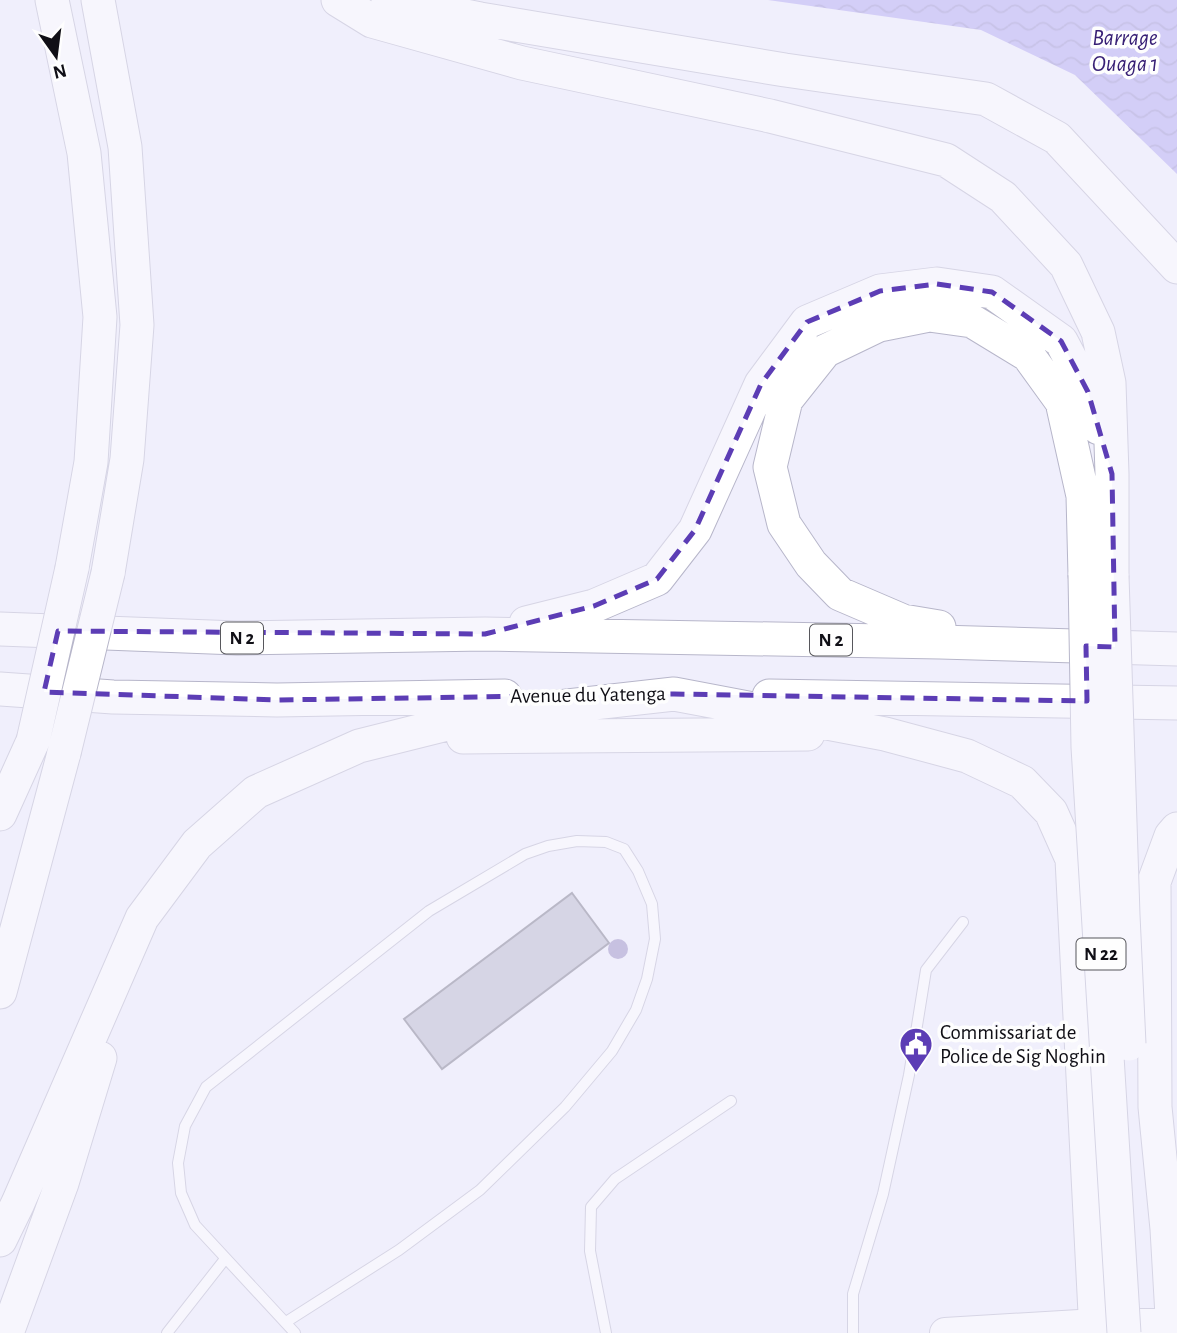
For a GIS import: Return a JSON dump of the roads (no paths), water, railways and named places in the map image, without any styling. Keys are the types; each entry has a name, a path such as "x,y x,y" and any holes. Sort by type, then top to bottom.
{"main road":[{"path":"0,814 33,741 72,568 91,461 100,317 84,153 52,0"},
{"path":"0,992 64,753 108,573 127,459 137,325 125,147 98,0"},
{"path":"338,0 372,20 522,64 770,116 946,160 1003,197 1066,265 1098,332 1109,383 1112,474 1098,575"},
{"path":"387,0 480,19 785,70 986,99 1057,138 1177,267"},
{"path":"485,634 594,606 657,579 695,530 761,384 807,322 880,291 936,284 992,292 1061,341 1088,392 1112,474"},
{"path":"1049,645 903,621 840,594 811,564 784,523 770,467 786,400 825,351 879,325 929,316 972,321 1028,355 1062,402 1098,575"},
{"name":"N 22","path":"1098,575 1088,747 1105,1330"},
{"name":"N 22","path":"1098,575 1124,929 1163,1330"},
{"path":"0,607 138,634"},
{"name":"N 2","path":"0,629 237,638 485,634 1177,649"},
{"name":"Avenue du Yatenga","path":"0,689 113,697 277,700 674,694 1177,703"},
{"path":"0,1240 142,918 197,844 256,792 359,746 479,716 674,694 885,734 967,757 1022,782 1051,812 1072,859 1105,1330"},
{"path":"359,746 457,737 885,734"},
{"path":"1163,1330 1167,1229 1155,1107 1154,882 1171,836 1177,829"},
{"path":"8,1333 62,1183 142,918"}],"street":[{"path":"945,1333 1163,1330"}],"lane":[{"path":"286,1322 399,1250 480,1190 565,1107 612,1051 636,1010 647,979 655,939 652,904 638,871 624,849 606,842 577,841 548,846 525,854 429,911 206,1087 185,1126 178,1163 181,1192 195,1224 295,1333"},
{"path":"853,1333 853,1294 883,1194 909,1075 926,970 963,922"},
{"path":"606,1333 590,1251 591,1207 614,1180 731,1101"},
{"path":"167,1333 225,1259"}],"water":[{"name":"Barrage Ouaga 1","path":"768,0 1177,0 1177,174 1075,75 981,30"}],"place":[{"name":"Commissariat de Police de Sig Noghin","path":"916,1074"}]}
